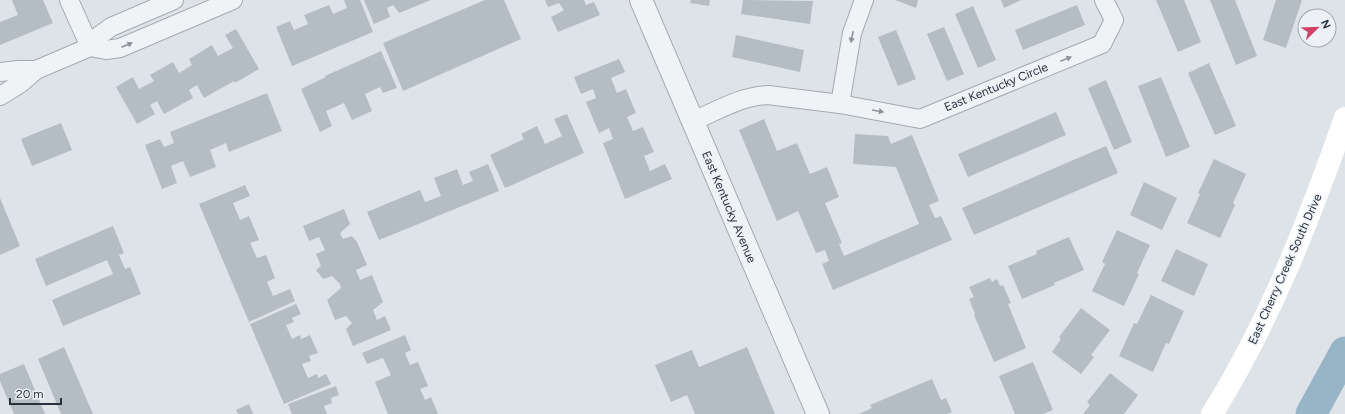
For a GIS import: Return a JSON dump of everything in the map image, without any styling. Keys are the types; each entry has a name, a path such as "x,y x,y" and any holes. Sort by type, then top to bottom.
{"main road":[{"name":"East Cherry Creek South Drive","path":"1212,414 1246,355 1279,289 1323,181 1345,118"}],"street":[{"path":"70,0 90,47"},
{"path":"0,96 15,88 36,70 90,47 96,38 111,27 174,0"},
{"path":"90,47 106,50 120,48 233,0"},
{"name":"East Kentucky Avenue","path":"641,0 818,414"},
{"path":"840,104 852,33 864,0"},
{"name":"East Kentucky Circle","path":"693,121 736,102 768,95 840,104 920,119 1102,44 1114,20 1104,0"},
{"path":"0,72 10,70 36,70"}],"building":[{"path":"12,0 43,0 53,23 0,45 0,22 18,15"},
{"path":"344,0 360,0 373,32 292,66 276,27 290,21 294,30 308,24 304,15 329,5 333,14 347,8"},
{"path":"364,0 431,0 399,13 393,5 387,8 390,17 374,24"},
{"path":"485,0 504,0 521,39 403,91 383,43"},
{"path":"545,0 584,0 586,5 594,2 600,15 558,32 551,17 564,10 559,3 548,7"},
{"path":"691,0 710,0 709,6 690,3"},
{"path":"743,0 813,1 810,24 741,14"},
{"path":"895,0 918,0 916,8"},
{"path":"1001,0 1021,0 1004,8"},
{"path":"1156,0 1184,0 1201,42 1178,52"},
{"path":"1210,0 1235,0 1257,56 1236,65"},
{"path":"1276,0 1302,0 1299,8 1297,8 1297,15 1286,48 1263,40"},
{"path":"1077,5 1085,25 1023,50 1015,30"},
{"path":"973,6 996,60 978,68 955,14"},
{"path":"944,27 964,74 947,81 927,34"},
{"path":"236,29 259,69 204,98 197,85 189,90 193,98 164,114 157,101 150,105 155,114 137,124 116,87 133,77 139,89 154,81 150,75 173,62 179,73 192,65 189,59 212,45 218,56 233,48 225,35"},
{"path":"896,30 916,79 898,86 878,37"},
{"path":"736,35 804,50 800,72 732,57"},
{"path":"381,51 397,88 383,93 380,87 365,94 372,111 352,120 344,103 326,111 332,126 320,132 301,89 326,77 325,76"},
{"path":"619,59 625,72 611,78 617,93 626,89 636,113 627,117 633,131 643,127 654,152 644,156 650,171 665,164 672,179 625,199 603,143 613,139 609,128 599,133 586,102 596,98 593,89 581,94 574,77"},
{"path":"1209,63 1236,126 1215,135 1188,73"},
{"path":"1161,77 1190,147 1166,157 1138,86"},
{"path":"1106,80 1132,142 1114,150 1088,88"},
{"path":"267,93 282,131 229,152 226,143 210,150 216,167 190,177 183,161 171,166 177,183 162,189 145,145 160,139 164,147 174,143 170,132"},
{"path":"1056,112 1066,135 968,177 958,154"},
{"path":"567,114 584,153 505,188 490,155 524,139 521,134 537,126 545,144 562,136 554,119"},
{"path":"764,119 777,151 797,143 810,174 827,167 839,197 825,203 842,243 839,244 844,256 919,224 896,167 853,164 855,134 888,136 891,144 912,135 939,201 929,205 935,218 941,216 952,240 833,290 822,264 829,261 825,250 816,253 798,211 777,221 739,130"},
{"path":"61,123 72,150 32,166 21,139"},
{"path":"1106,146 1118,173 974,235 962,208"},
{"path":"1214,159 1246,174 1233,203 1235,205 1220,238 1187,223 1200,194 1198,193"},
{"path":"488,164 499,191 379,240 367,212 420,190 425,202 441,196 434,178 457,169 463,185 473,181 469,172"},
{"path":"1144,182 1177,198 1162,230 1130,215"},
{"path":"245,185 250,196 233,203 240,220 249,216 259,240 250,243 257,258 266,255 275,278 267,282 273,296 290,289 295,301 249,322 199,204"},
{"path":"0,198 20,246 0,255"},
{"path":"344,209 350,224 340,233 343,239 352,236 357,242 367,265 356,270 360,280 372,275 383,302 373,310 377,320 385,316 391,330 353,346 346,329 352,323 346,316 335,320 327,300 341,288 340,284 332,276 323,279 316,270 321,266 316,254 325,250 319,237 309,241 303,226"},
{"path":"113,226 124,253 119,255 125,269 130,267 141,294 63,326 52,300 113,274 107,260 46,286 35,259"},
{"path":"1117,230 1150,245 1137,273 1139,274 1124,306 1092,291 1105,264 1102,262"},
{"path":"1069,237 1084,270 1054,283 1055,285 1022,299 1008,266 1037,254 1036,251"},
{"path":"1176,249 1208,264 1194,296 1161,281"},
{"path":"990,278 992,282 997,279 1000,286 1003,285 1011,303 1008,304 1026,348 994,362 974,315 975,314 969,299 974,297 969,287"},
{"path":"1151,295 1184,311 1169,344 1166,343 1153,372 1119,356 1134,323 1137,324"},
{"path":"296,304 301,314 292,318 294,322 286,325 292,339 300,335 301,339 310,335 318,353 309,356 311,361 302,364 308,378 317,374 318,378 326,374 331,384 284,404 250,324"},
{"path":"1081,308 1110,330 1091,355 1094,357 1081,374 1052,352 1061,339 1059,337"},
{"path":"405,335 411,350 405,353 410,365 418,362 428,386 420,389 425,400 431,397 438,414 388,414 375,382 391,375 383,358 367,364 362,353"},
{"path":"64,347 93,414 61,414 38,359"},
{"path":"747,347 775,414 695,414 687,395 671,402 655,365 692,350 699,367"},
{"path":"1033,362 1053,410 1043,414 1015,414 999,376"},
{"path":"24,364 45,414 14,414 0,381 0,374"},
{"path":"1110,373 1138,395 1124,414 1083,414 1090,405 1087,402"},
{"path":"932,379 941,400 946,398 952,412 947,414 859,414 872,408 870,405"},
{"path":"336,386 339,395 331,398 332,403 324,406 327,414 292,414 288,404"},
{"path":"249,404 253,414 238,414 236,410"}],"waterway":[{"path":"1311,414 1345,352"}]}
